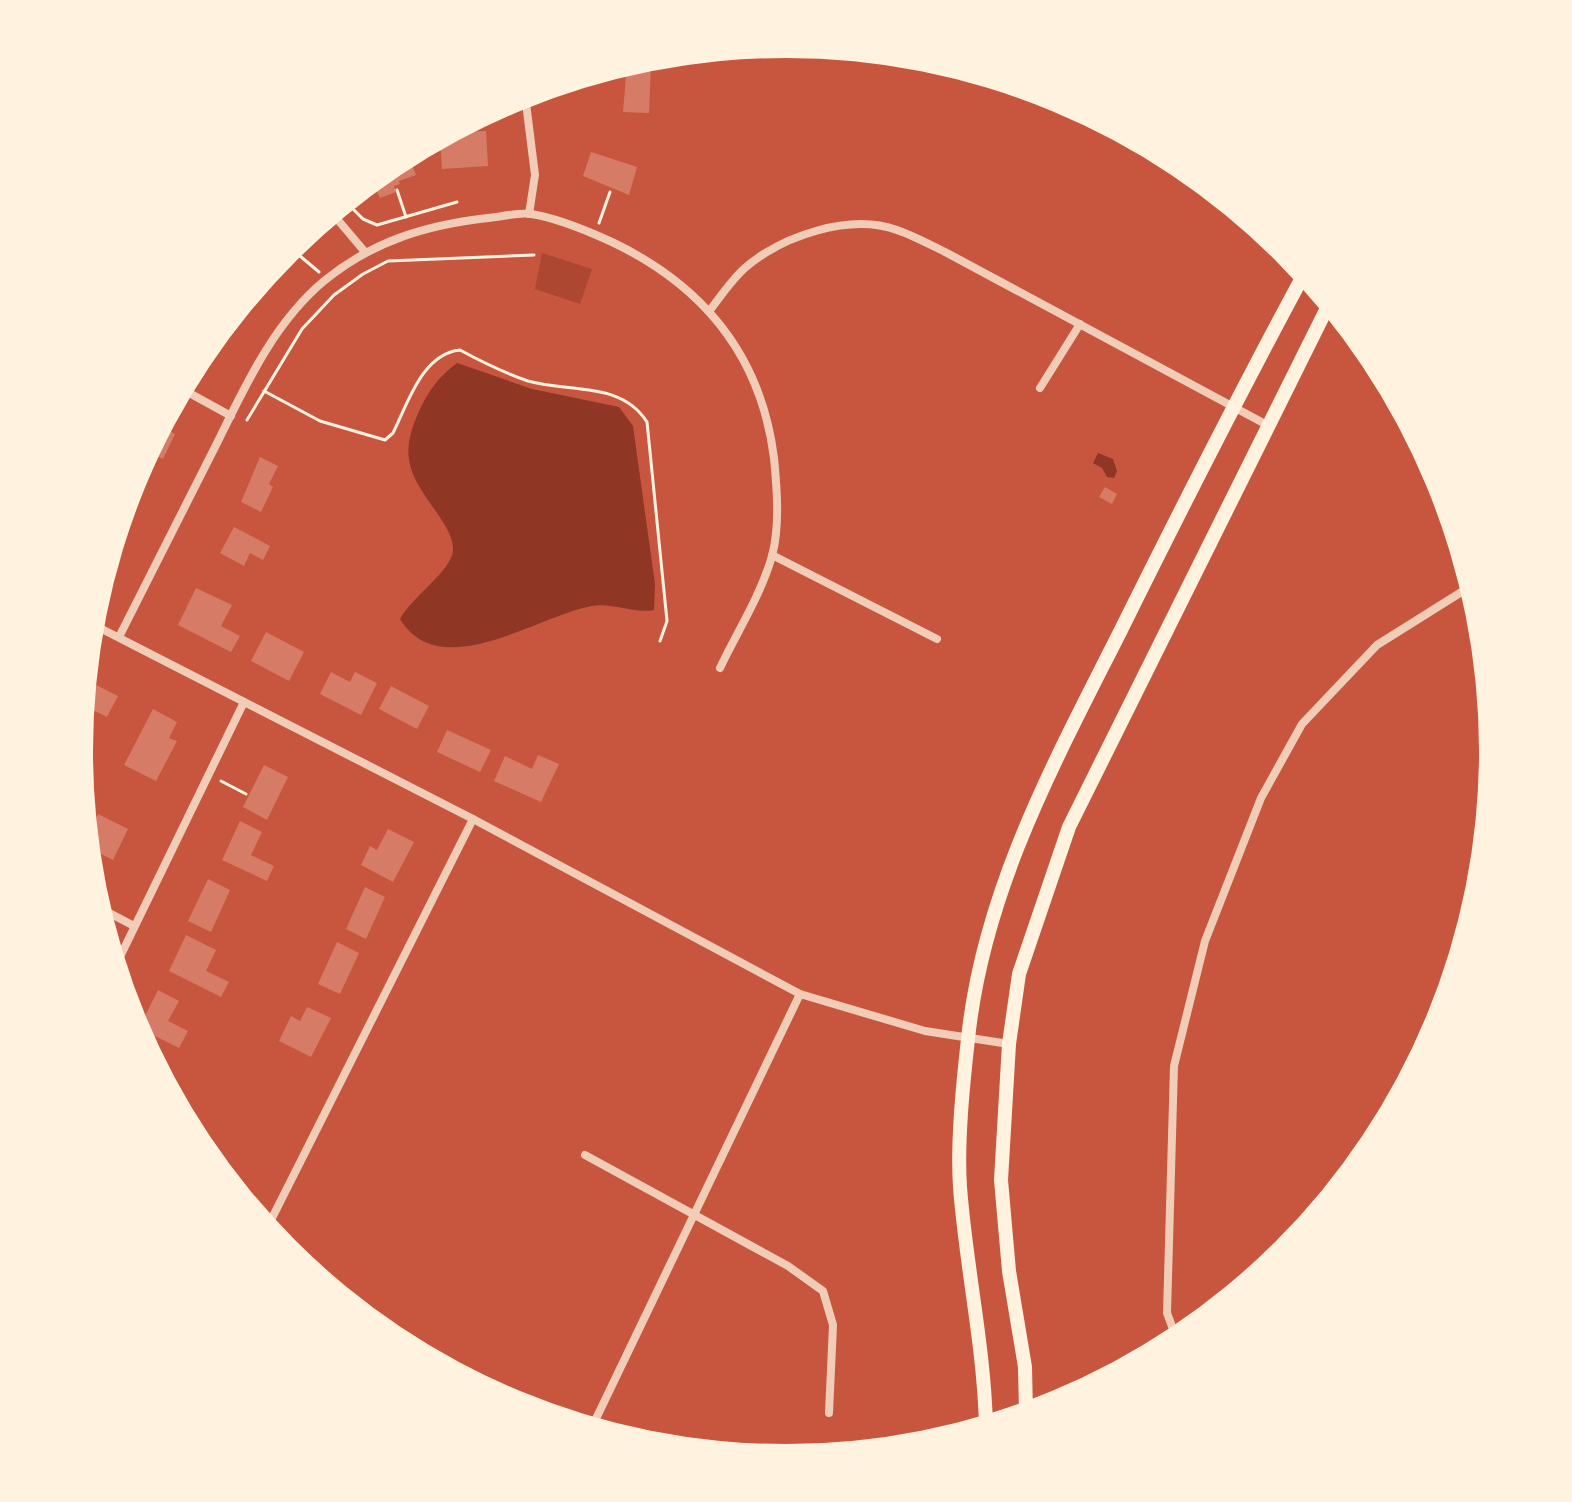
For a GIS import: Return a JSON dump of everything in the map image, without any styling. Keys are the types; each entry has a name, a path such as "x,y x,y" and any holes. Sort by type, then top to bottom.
{"main road":[{"path":"986,1414 984,1371 968,1277 960,1182 968,1039 979,963 1031,811 1232,407 1298,285"},
{"path":"1026,1401 1025,1367 1009,1271 1001,1180 1009,1044 1019,974 1069,827 1324,314"}],"street":[{"path":"527,109 535,175 529,214"},
{"path":"119,637 231,416 278,332 300,304 326,279 365,252 411,232 440,223 529,214 596,234 648,259 680,282 710,310 749,366 766,419 776,483 772,555 720,668"},
{"path":"339,222 365,252"},
{"path":"710,310 743,269 776,245 856,224 894,229 1080,324 1269,426"},
{"path":"1040,388 1080,324"},
{"path":"192,395 231,416"},
{"path":"772,555 937,639"},
{"path":"1172,1326 1167,1313 1174,1066 1205,941 1261,798 1302,724 1377,645 1460,593"},
{"path":"104,630 473,819 800,994 925,1031 1009,1044"},
{"path":"123,950 244,702"},
{"path":"273,1217 473,819"},
{"path":"113,915 134,926"},
{"path":"597,1417 800,994"},
{"path":"585,1155 788,1266 823,1291 833,1325 829,1413"}],"path":[{"path":"397,190 411,232"},
{"path":"596,234 610,192"},
{"path":"354,209 372,224 457,202"},
{"path":"247,420 312,317 346,286 388,261 534,255"},
{"path":"300,258 308,261 326,279"},
{"path":"264,391 320,421 385,440 393,433 429,366 452,351 460,350 528,380 608,393 637,406 647,422 666,606 667,621 660,641"},
{"path":"210,775 246,794"}],"shaded area":[{"path":"542,253 592,269 580,304 535,289"},
{"path":"457,363 532,389 619,407 633,426 655,584 654,610 592,606 464,647 439,646 417,638 400,619 439,576 453,551 447,528 412,472 409,448 411,433 424,400 438,380"},
{"path":"1098,453 1113,459 1117,471 1114,478 1107,477 1102,468 1093,463"}],"building":[{"path":"651,71 649,113 623,112 626,77"},
{"path":"486,131 488,166 442,169 441,151 474,132"},
{"path":"591,152 637,167 629,195 583,176"},
{"path":"413,168 416,175 399,181 400,184 394,186 396,192 380,198 377,192"},
{"path":"171,432 175,434 163,459 158,457"},
{"path":"260,457 278,466 269,484 273,487 261,512 241,502"},
{"path":"1105,487 1117,494 1112,504 1099,497"},
{"path":"234,527 270,546 263,560 250,553 244,566 220,553"},
{"path":"196,588 232,605 221,626 240,636 231,652 178,625"},
{"path":"266,632 304,652 289,681 251,661"},
{"path":"331,672 350,682 355,672 377,683 361,715 320,694"},
{"path":"96,685 118,696 107,717 94,710"},
{"path":"391,686 429,706 417,729 379,709"},
{"path":"153,709 177,722 169,738 177,741 156,781 124,765"},
{"path":"447,730 491,750 480,772 437,752"},
{"path":"538,755 559,764 541,802 494,781 505,756 532,769"},
{"path":"264,765 288,777 267,820 243,807"},
{"path":"98,814 128,829 113,860 101,854"},
{"path":"240,821 262,832 251,855 274,866 267,881 222,860"},
{"path":"388,829 414,842 393,882 361,865 370,846 377,850"},
{"path":"208,879 230,890 211,932 188,921"},
{"path":"365,887 385,897 366,939 346,929"},
{"path":"186,935 216,950 206,971 229,982 221,997 169,971"},
{"path":"337,942 359,953 340,994 318,984"},
{"path":"158,990 179,1001 168,1021 188,1031 179,1048 154,1036 146,1015"},
{"path":"307,1007 331,1018 311,1057 279,1041 291,1016 300,1021"}]}
